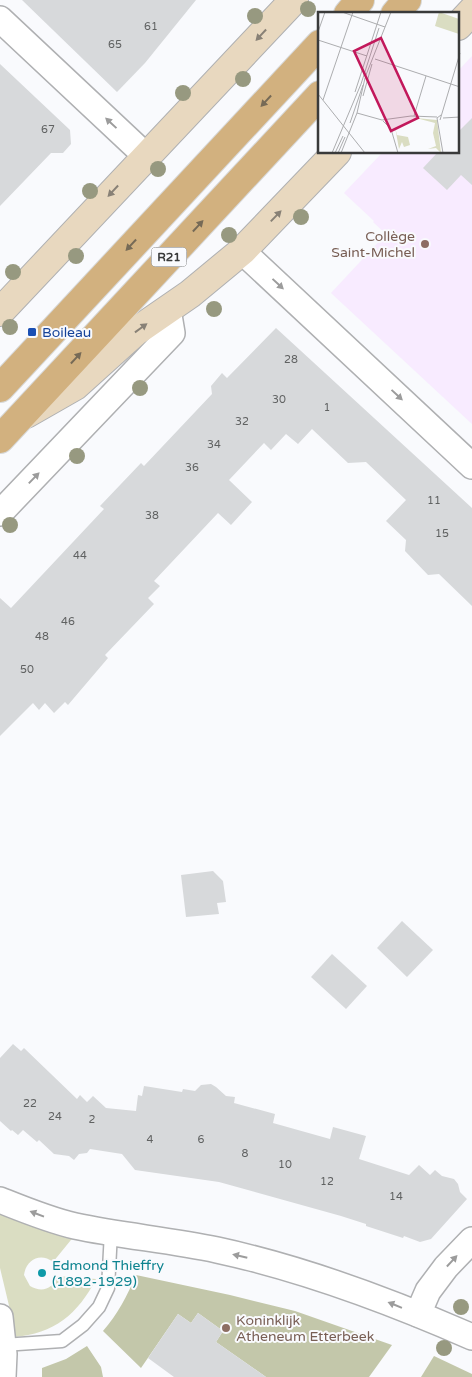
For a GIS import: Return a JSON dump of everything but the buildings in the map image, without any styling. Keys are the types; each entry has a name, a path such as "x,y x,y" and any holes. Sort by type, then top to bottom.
{"main road":[{"path":"0,312 294,0"},
{"path":"350,12 360,0"},
{"path":"397,12 407,0"},
{"path":"460,24 472,12"},
{"name":"R21","path":"0,388 318,46"},
{"name":"R21","path":"0,439 318,97"},
{"path":"18,419 75,386 135,332 190,294 242,251 335,154"}],"street":[{"path":"0,19 146,156"},
{"path":"242,251 472,466"},
{"path":"0,513 172,333 168,308"},
{"path":"0,1200 48,1218 259,1260 348,1288 418,1314 472,1337"},
{"path":"418,1314 428,1291 446,1267 472,1240"},
{"path":"0,1317 4,1345 3,1377"}],"lane":[{"path":"4,1345 62,1341 83,1325 99,1307 108,1288 111,1232"}],"shaded area":[{"name":"Collège Saint-Michel","path":"472,56 472,424 331,293 386,234 344,193 381,154 460,154 460,69"}],"green space":[{"path":"0,1211 75,1235 53,1262 48,1259 39,1258 34,1259 28,1265 24,1275 30,1286 39,1289 50,1287 57,1276 96,1279 73,1312 53,1327 41,1332 14,1337 11,1314 0,1268"},
{"name":"Koninklijk Atheneum Etterbeek","path":"136,1275 295,1311 392,1345 369,1377 266,1377 216,1342 223,1331 198,1313 191,1323 178,1314 141,1368 103,1331 122,1304"},
{"path":"87,1346 101,1367 103,1377 42,1377 42,1368 66,1359"},
{"path":"434,1356 472,1374 472,1377 421,1377"}],"place":[{"name":"Collège Saint-Michel","path":"425,244"},
{"name":"Boileau","path":"32,332"},
{"name":"Edmond Thieffry (1892-1929)","path":"42,1273"},
{"name":"Koninklijk Atheneum Etterbeek","path":"226,1328"}]}
